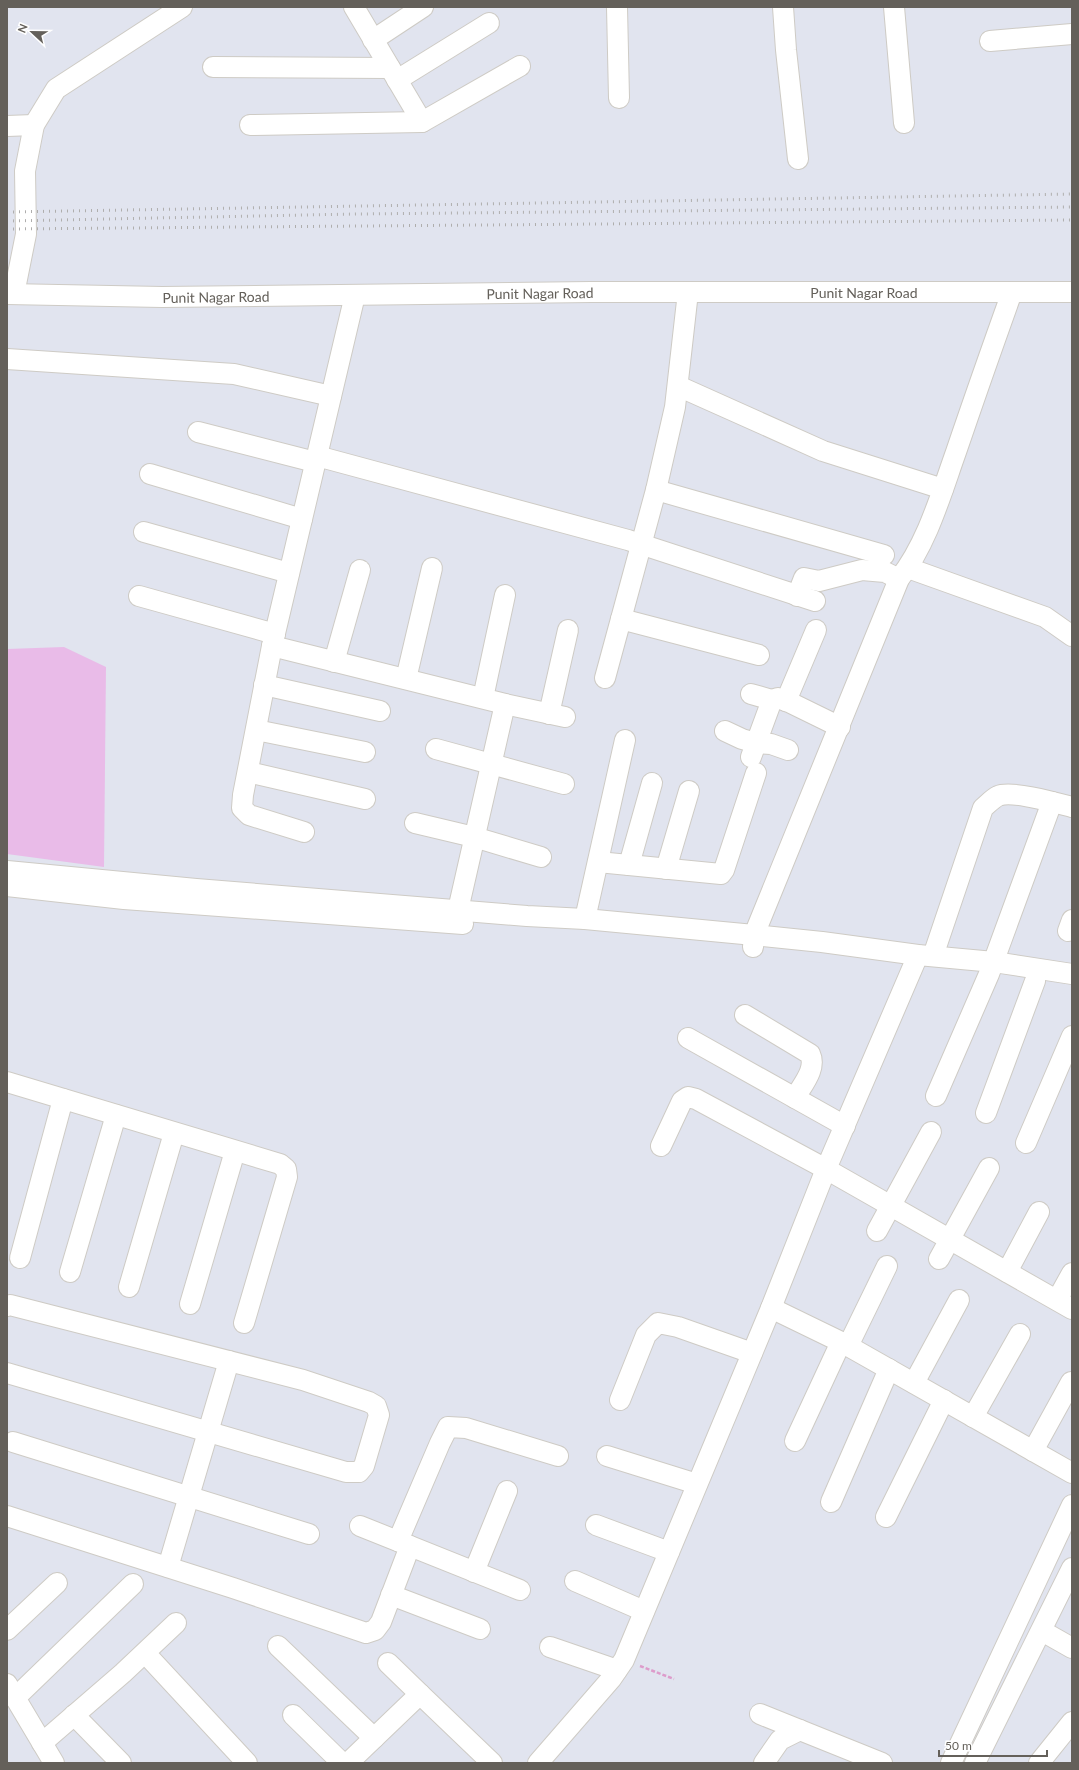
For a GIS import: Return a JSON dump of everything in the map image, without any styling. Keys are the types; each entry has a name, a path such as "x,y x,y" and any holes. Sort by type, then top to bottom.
{"street":[{"path":"10,294 26,234 25,171 34,125 56,88 182,7"},
{"path":"354,7 422,122"},
{"path":"373,40 423,7"},
{"path":"617,7 618,98"},
{"path":"783,7 786,50 798,159"},
{"path":"894,7 904,123"},
{"path":"213,67 394,74 490,23"},
{"path":"990,40 1072,34"},
{"path":"250,125 422,122 520,66"},
{"path":"7,126 34,125"},
{"path":"605,678 656,490 675,407 688,292"},
{"name":"Punit Nagar Road","path":"10,294 162,297 688,292 1072,292"},
{"path":"754,941 903,573 919,548 943,489 1012,292"},
{"path":"304,832 249,815 242,808 273,640 356,295"},
{"path":"7,360 234,374 331,396"},
{"path":"678,386 823,451 943,489"},
{"path":"198,432 316,459 628,540 806,598 804,578 819,581 862,570 875,559"},
{"path":"150,474 302,519"},
{"path":"656,490 875,559 885,572 903,573 1045,617 1072,636"},
{"path":"144,532 289,573"},
{"path":"406,679 432,568"},
{"path":"334,662 360,570"},
{"path":"483,698 505,595"},
{"path":"139,596 273,640 334,662 505,704 557,715 568,630"},
{"path":"621,619 759,655"},
{"path":"598,862 721,874 724,870 754,758 779,700 816,630"},
{"path":"264,685 380,711"},
{"path":"752,694 779,700 840,727"},
{"path":"458,910 505,704"},
{"path":"256,730 365,752"},
{"path":"725,731 742,739 754,758"},
{"path":"585,919 625,740"},
{"path":"754,758 771,744 788,750"},
{"path":"436,749 564,784"},
{"path":"248,772 365,799"},
{"path":"629,865 652,783"},
{"path":"666,869 689,791"},
{"path":"538,1763 611,1679 621,1665 752,1353 826,1169 922,958 983,808 997,796 1006,794 1072,807"},
{"path":"936,1096 992,968 1052,802"},
{"path":"415,823 474,837 541,857"},
{"path":"7,871 196,889 527,916 585,919 754,941"},
{"path":"7,886 124,899 282,912 754,941 822,942 992,968 1072,974"},
{"path":"992,968 1036,981 1072,987"},
{"path":"986,1113 1036,981"},
{"path":"745,1015 810,1054 814,1062 812,1069 795,1098"},
{"path":"1026,1143 1072,1036"},
{"path":"688,1038 845,1126"},
{"path":"7,1082 280,1164 286,1169 287,1177 244,1323"},
{"path":"661,1146 682,1102 688,1097 696,1098 826,1169 1064,1305 1072,1273"},
{"path":"20,1258 63,1099"},
{"path":"70,1272 116,1115"},
{"path":"877,1231 931,1132"},
{"path":"129,1287 174,1133"},
{"path":"190,1304 235,1151"},
{"path":"939,1259 989,1168"},
{"path":"1007,1272 1039,1212"},
{"path":"795,1441 844,1344 887,1266"},
{"path":"914,1384 960,1300"},
{"path":"7,1306 10,1305 303,1380 369,1402 376,1406 379,1415 364,1466 359,1472 346,1472 7,1373"},
{"path":"770,1308 844,1344 1072,1473"},
{"path":"620,1400 646,1335 658,1323 678,1327 752,1353"},
{"path":"973,1417 1020,1334"},
{"path":"168,1567 229,1361"},
{"path":"831,1502 889,1369"},
{"path":"1033,1451 1071,1382"},
{"path":"886,1518 944,1400"},
{"path":"7,1516 168,1567 366,1633 375,1630 381,1622 391,1595 404,1543 440,1443 448,1427 466,1428 558,1456"},
{"path":"13,1442 308,1534"},
{"path":"607,1456 697,1484"},
{"path":"474,1572 507,1491"},
{"path":"951,1763 1072,1505"},
{"path":"596,1524 669,1552"},
{"path":"360,1526 520,1590"},
{"path":"975,1763 1072,1568"},
{"path":"7,1630 57,1582"},
{"path":"575,1582 644,1611"},
{"path":"10,1696 133,1584"},
{"path":"391,1595 480,1629"},
{"path":"42,1743 145,1653 176,1623"},
{"path":"1042,1631 1072,1648"},
{"path":"278,1646 374,1738"},
{"path":"550,1647 621,1665"},
{"path":"145,1653 247,1763"},
{"path":"388,1663 492,1763"},
{"path":"348,1763 420,1694"},
{"path":"10,1696 54,1763"},
{"path":"10,1696 42,1763"},
{"path":"760,1714 882,1763"},
{"path":"74,1715 121,1763"},
{"path":"293,1715 342,1763"},
{"path":"1039,1763 1072,1722"},
{"path":"764,1763 780,1740 800,1730"}],"path":[{"path":"621,1665 674,1679"}],"shaded area":[{"path":"64,647 106,667 104,867 7,854 7,649"}],"railway":[{"path":"7,212 1072,194"},
{"path":"7,221 356,214 1072,207"},
{"path":"7,229 1072,220"}]}
